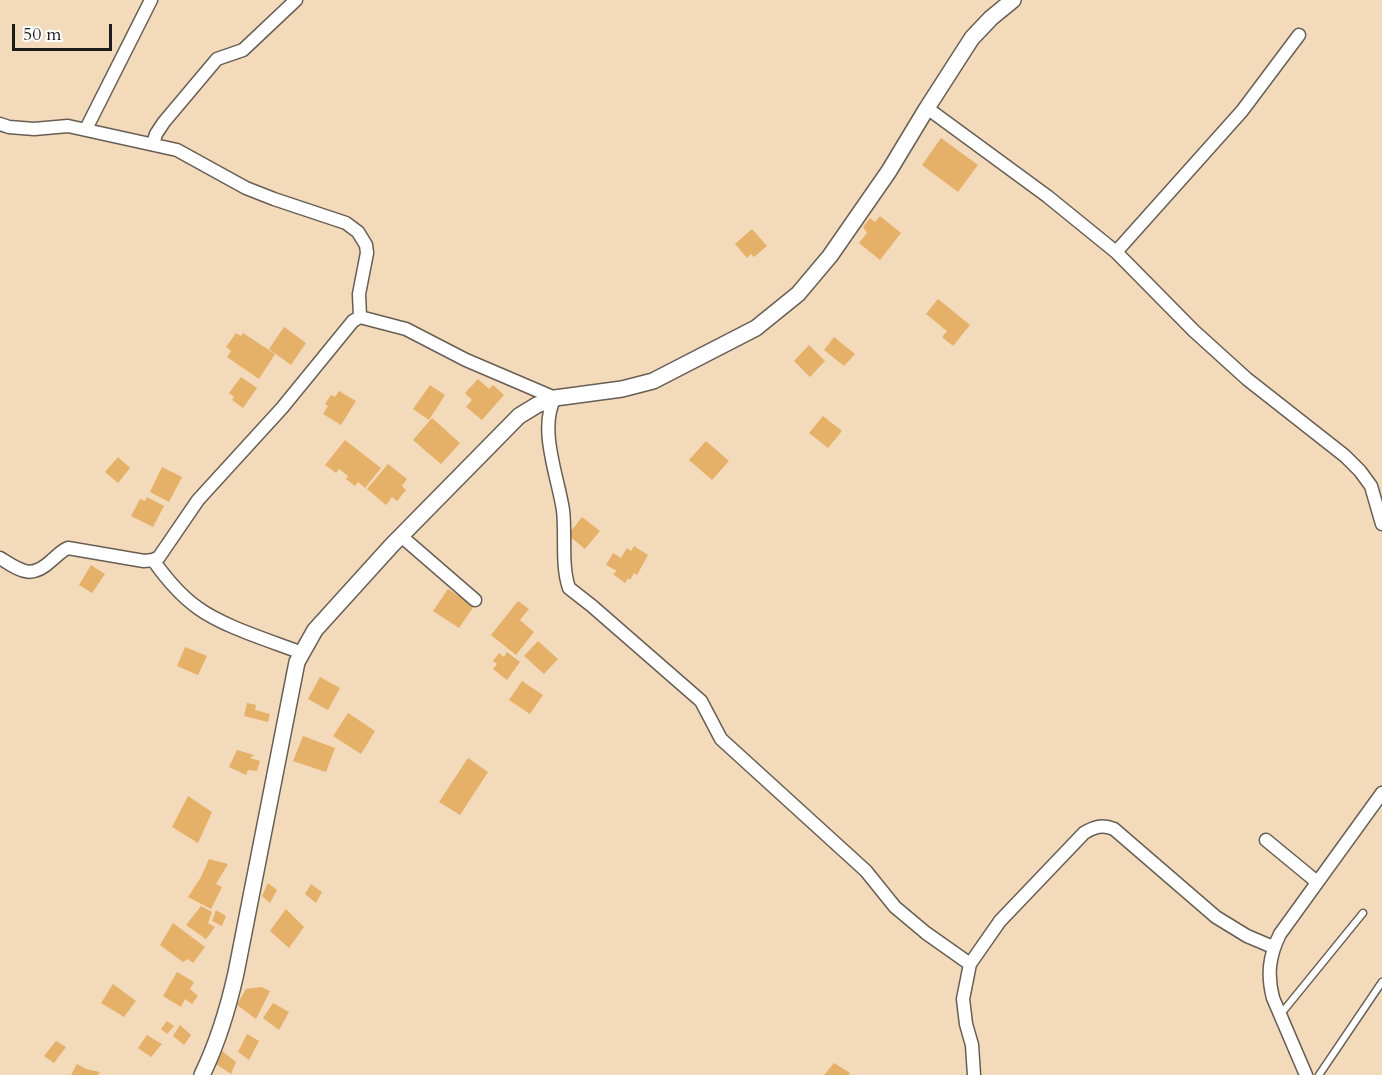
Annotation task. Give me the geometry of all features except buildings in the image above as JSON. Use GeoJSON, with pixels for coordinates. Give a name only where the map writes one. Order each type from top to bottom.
{"type":"FeatureCollection","features":[{"type":"Feature","properties":{"kind":"street"},"geometry":{"type":"LineString","coordinates":[[86,129],[151,0]]}},
{"type":"Feature","properties":{"kind":"street"},"geometry":{"type":"LineString","coordinates":[[153,144],[164,122],[217,59],[243,50],[296,0]]}},
{"type":"Feature","properties":{"kind":"street"},"geometry":{"type":"LineString","coordinates":[[202,1075],[214,1051],[227,1012],[297,662],[315,630],[401,536],[519,416],[555,398],[637,386],[665,375],[756,328],[798,294],[830,256],[889,171],[972,38],[1013,0]]}},
{"type":"Feature","properties":{"kind":"street"},"geometry":{"type":"LineString","coordinates":[[1116,252],[1242,111],[1299,35]]}},
{"type":"Feature","properties":{"kind":"street"},"geometry":{"type":"LineString","coordinates":[[927,108],[1047,196],[1116,252],[1194,331],[1247,379],[1345,456],[1371,486],[1382,524]]}},
{"type":"Feature","properties":{"kind":"street"},"geometry":{"type":"LineString","coordinates":[[0,124],[20,128],[68,126],[177,150],[246,188],[346,223],[364,239],[367,253],[359,294],[360,317]]}},
{"type":"Feature","properties":{"kind":"street"},"geometry":{"type":"LineString","coordinates":[[0,558],[20,571],[27,572],[44,568],[68,548],[144,561],[153,560],[163,553],[198,501],[282,408],[353,321],[360,317],[406,329],[466,360],[555,398]]}},
{"type":"Feature","properties":{"kind":"street"},"geometry":{"type":"LineString","coordinates":[[555,398],[549,415],[549,436],[563,512],[569,588],[701,701],[721,739],[866,871],[895,907],[926,933],[970,964]]}},
{"type":"Feature","properties":{"kind":"street"},"geometry":{"type":"LineString","coordinates":[[401,536],[475,600]]}},
{"type":"Feature","properties":{"kind":"street"},"geometry":{"type":"LineString","coordinates":[[153,560],[165,577],[197,608],[218,620],[302,653]]}},
{"type":"Feature","properties":{"kind":"street"},"geometry":{"type":"LineString","coordinates":[[1306,1075],[1279,1015],[1269,985],[1270,959],[1280,934],[1382,793]]}},
{"type":"Feature","properties":{"kind":"street"},"geometry":{"type":"LineString","coordinates":[[974,1075],[972,1045],[966,1024],[963,999],[970,964],[1000,921],[1084,833],[1099,826],[1114,829],[1233,929],[1274,947]]}},
{"type":"Feature","properties":{"kind":"street"},"geometry":{"type":"LineString","coordinates":[[1266,840],[1317,882]]}},
{"type":"Feature","properties":{"kind":"lane"},"geometry":{"type":"LineString","coordinates":[[1279,1015],[1363,913]]}},
{"type":"Feature","properties":{"kind":"lane"},"geometry":{"type":"LineString","coordinates":[[1319,1075],[1382,982]]}}]}
